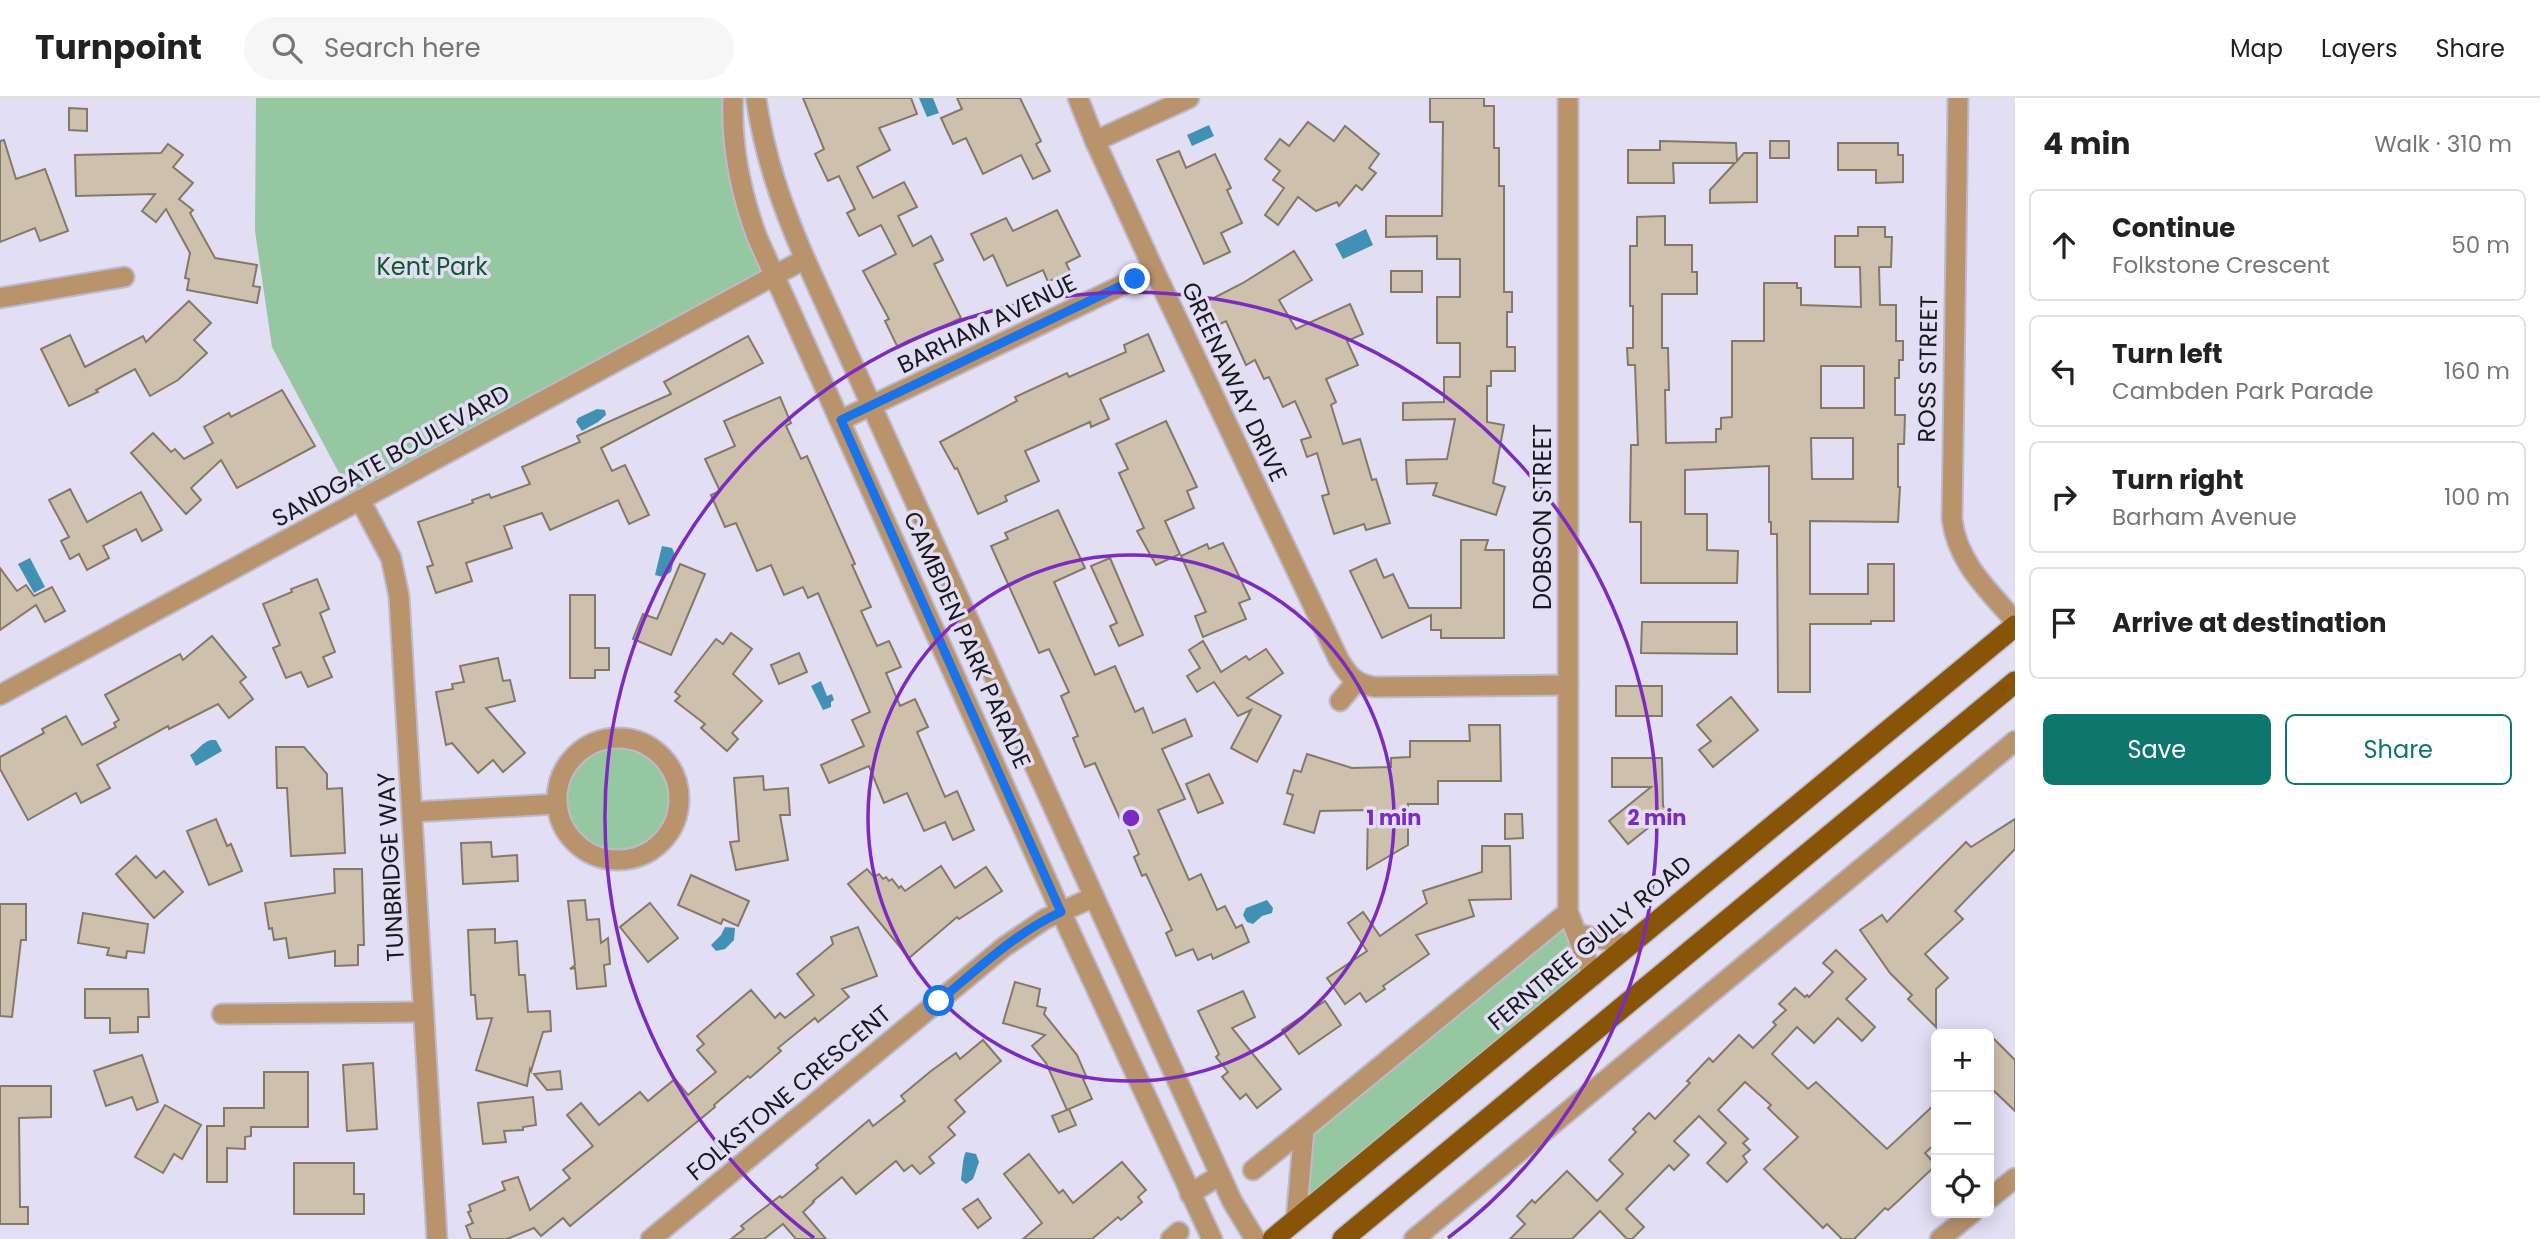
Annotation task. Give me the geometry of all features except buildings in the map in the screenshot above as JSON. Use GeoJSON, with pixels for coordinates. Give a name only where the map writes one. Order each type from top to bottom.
{"type":"FeatureCollection","features":[{"type":"Feature","properties":{"kind":"main road","name":"FERNTREE GULLY ROAD"},"geometry":{"type":"LineString","coordinates":[[1273,1239],[2015,626]]}},
{"type":"Feature","properties":{"kind":"main road"},"geometry":{"type":"LineString","coordinates":[[1343,1239],[2015,682]]}},
{"type":"Feature","properties":{"kind":"street","name":"CAMBDEN PARK PARADE"},"geometry":{"type":"LineString","coordinates":[[733,98],[733,145],[741,188],[757,237],[1189,1194],[1212,1239]]}},
{"type":"Feature","properties":{"kind":"street","name":"CAMBDEN PARK PARADE"},"geometry":{"type":"LineString","coordinates":[[756,98],[770,170],[805,258],[1220,1175],[1255,1239]]}},
{"type":"Feature","properties":{"kind":"street","name":"GREENAWAY DRIVE"},"geometry":{"type":"LineString","coordinates":[[1078,98],[1154,270],[1339,660],[1356,682]]}},
{"type":"Feature","properties":{"kind":"street"},"geometry":{"type":"LineString","coordinates":[[1095,141],[1189,98]]}},
{"type":"Feature","properties":{"kind":"street","name":"DOBSON STREET"},"geometry":{"type":"LineString","coordinates":[[1568,98],[1568,912],[1593,975]]}},
{"type":"Feature","properties":{"kind":"street","name":"ROSS STREET"},"geometry":{"type":"LineString","coordinates":[[1958,98],[1952,519],[1957,545],[1969,568],[2015,621]]}},
{"type":"Feature","properties":{"kind":"street","name":"SANDGATE BOULEVARD"},"geometry":{"type":"LineString","coordinates":[[0,695],[805,258]]}},
{"type":"Feature","properties":{"kind":"street","name":"BARHAM AVENUE"},"geometry":{"type":"LineString","coordinates":[[841,420],[1154,270]]}},
{"type":"Feature","properties":{"kind":"street"},"geometry":{"type":"LineString","coordinates":[[0,298],[124,277]]}},
{"type":"Feature","properties":{"kind":"street","name":"TUNBRIDGE WAY"},"geometry":{"type":"LineString","coordinates":[[360,500],[391,558],[399,596],[437,1239]]}},
{"type":"Feature","properties":{"kind":"street"},"geometry":{"type":"LineString","coordinates":[[1340,701],[1356,682],[1375,687],[1568,685]]}},
{"type":"Feature","properties":{"kind":"street"},"geometry":{"type":"LineString","coordinates":[[623,738],[644,743],[662,756],[674,773],[679,794],[678,813],[670,831],[658,846],[642,856],[623,861],[603,859],[585,852],[571,839],[561,823],[556,804],[558,783],[567,764],[583,749],[602,740],[623,738]]}},
{"type":"Feature","properties":{"kind":"street"},"geometry":{"type":"LineString","coordinates":[[1415,1239],[2015,741]]}},
{"type":"Feature","properties":{"kind":"street"},"geometry":{"type":"LineString","coordinates":[[413,812],[556,804]]}},
{"type":"Feature","properties":{"kind":"street","name":"FOLKSTONE CRESCENT"},"geometry":{"type":"LineString","coordinates":[[651,1239],[1004,947],[1045,919],[1094,897]]}},
{"type":"Feature","properties":{"kind":"street","name":"FERNTREE GULLY ROAD"},"geometry":{"type":"LineString","coordinates":[[1253,1170],[1568,912]]}},
{"type":"Feature","properties":{"kind":"street"},"geometry":{"type":"LineString","coordinates":[[1578,934],[1629,945]]}},
{"type":"Feature","properties":{"kind":"street"},"geometry":{"type":"LineString","coordinates":[[222,1014],[422,1012]]}},
{"type":"Feature","properties":{"kind":"street"},"geometry":{"type":"LineString","coordinates":[[1296,1221],[1304,1129]]}},
{"type":"Feature","properties":{"kind":"street"},"geometry":{"type":"LineString","coordinates":[[1189,1194],[1220,1175]]}},
{"type":"Feature","properties":{"kind":"street"},"geometry":{"type":"LineString","coordinates":[[1994,1195],[2015,1178]]}},
{"type":"Feature","properties":{"kind":"street"},"geometry":{"type":"LineString","coordinates":[[1940,1239],[1966,1218]]}},
{"type":"Feature","properties":{"kind":"green space","name":"Kent Park"},"geometry":{"type":"Polygon","coordinates":[[[256,98],[733,98],[732,126],[774,274],[355,503],[272,347],[255,231],[256,98]]]}},
{"type":"Feature","properties":{"kind":"green space"},"geometry":{"type":"Polygon","coordinates":[[[618,738],[641,743],[661,756],[674,776],[679,799],[674,822],[661,842],[641,855],[618,860],[595,855],[575,842],[562,822],[557,799],[562,776],[575,756],[595,743],[618,738]]]}},
{"type":"Feature","properties":{"kind":"green space"},"geometry":{"type":"Polygon","coordinates":[[[1568,912],[1593,976],[1296,1221],[1304,1129],[1568,912]]]}},
{"type":"Feature","properties":{"kind":"water"},"geometry":{"type":"Polygon","coordinates":[[[919,98],[933,98],[939,113],[927,117],[919,98]]]}},
{"type":"Feature","properties":{"kind":"water"},"geometry":{"type":"Polygon","coordinates":[[[1209,125],[1214,136],[1192,146],[1187,135],[1209,125]]]}},
{"type":"Feature","properties":{"kind":"water"},"geometry":{"type":"Polygon","coordinates":[[[1366,229],[1373,245],[1343,259],[1335,244],[1366,229]]]}},
{"type":"Feature","properties":{"kind":"water"},"geometry":{"type":"Polygon","coordinates":[[[597,409],[605,410],[606,415],[582,431],[576,422],[578,418],[597,409]]]}},
{"type":"Feature","properties":{"kind":"water"},"geometry":{"type":"Polygon","coordinates":[[[662,546],[672,548],[675,555],[671,572],[663,577],[655,575],[662,546]]]}},
{"type":"Feature","properties":{"kind":"water"},"geometry":{"type":"Polygon","coordinates":[[[30,558],[45,587],[34,593],[18,564],[30,558]]]}},
{"type":"Feature","properties":{"kind":"water"},"geometry":{"type":"Polygon","coordinates":[[[821,681],[827,696],[832,694],[834,700],[831,707],[823,710],[811,686],[821,681]]]}},
{"type":"Feature","properties":{"kind":"water"},"geometry":{"type":"Polygon","coordinates":[[[211,740],[216,740],[222,751],[196,766],[190,755],[211,740]]]}},
{"type":"Feature","properties":{"kind":"water"},"geometry":{"type":"Polygon","coordinates":[[[1267,900],[1273,908],[1272,913],[1262,916],[1253,924],[1247,922],[1243,915],[1246,908],[1267,900]]]}},
{"type":"Feature","properties":{"kind":"water"},"geometry":{"type":"Polygon","coordinates":[[[725,927],[735,928],[734,940],[725,949],[716,951],[711,945],[725,927]]]}},
{"type":"Feature","properties":{"kind":"water"},"geometry":{"type":"Polygon","coordinates":[[[966,1152],[976,1154],[979,1162],[973,1179],[966,1184],[961,1180],[966,1152]]]}},
{"type":"Feature","properties":{"kind":"route"},"geometry":{"type":"LineString","coordinates":[[939,1001],[1004,947],[1045,919],[1061,912],[841,420],[1135,279]]}}]}
